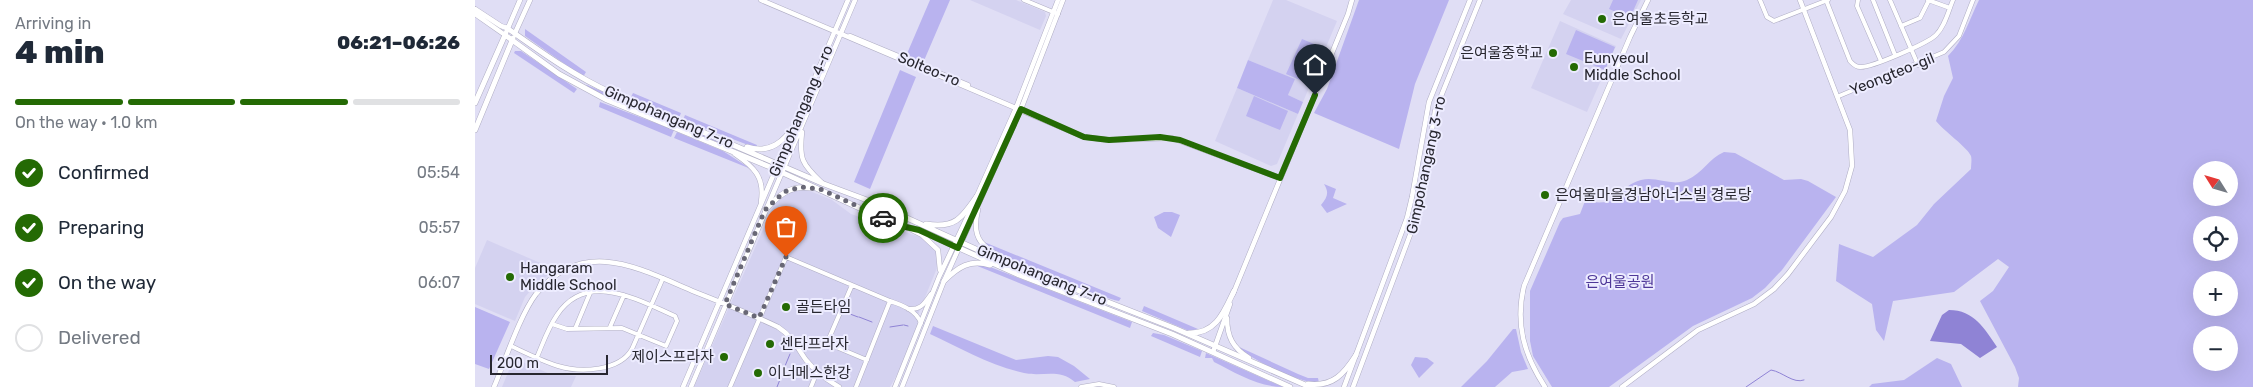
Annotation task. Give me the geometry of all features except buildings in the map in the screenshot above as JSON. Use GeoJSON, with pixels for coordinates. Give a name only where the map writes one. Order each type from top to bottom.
{"type":"FeatureCollection","features":[{"type":"Feature","properties":{"kind":"main road","name":"Gimpohangang 7-ro"},"geometry":{"type":"LineString","coordinates":[[507,28],[585,81],[914,221],[1019,275],[1213,352],[1289,387]]}},
{"type":"Feature","properties":{"kind":"main road"},"geometry":{"type":"LineString","coordinates":[[475,130],[515,33]]}},
{"type":"Feature","properties":{"kind":"main road","name":"Gimpohangang 7-ro"},"geometry":{"type":"LineString","coordinates":[[505,35],[559,74],[582,88],[906,227],[1011,263],[1185,332],[1310,387]]}},
{"type":"Feature","properties":{"kind":"main road"},"geometry":{"type":"LineString","coordinates":[[475,103],[505,35]]}},
{"type":"Feature","properties":{"kind":"main road"},"geometry":{"type":"LineString","coordinates":[[506,52],[515,47],[522,48]]}},
{"type":"Feature","properties":{"kind":"main road"},"geometry":{"type":"LineString","coordinates":[[722,140],[755,150],[771,148],[785,139],[796,123]]}},
{"type":"Feature","properties":{"kind":"main road"},"geometry":{"type":"LineString","coordinates":[[762,210],[780,194],[788,190],[805,187],[820,189]]}},
{"type":"Feature","properties":{"kind":"main road"},"geometry":{"type":"LineString","coordinates":[[914,221],[939,226],[950,225],[959,219],[979,197]]}},
{"type":"Feature","properties":{"kind":"main road"},"geometry":{"type":"LineString","coordinates":[[944,280],[962,265],[975,262],[1019,275]]}},
{"type":"Feature","properties":{"kind":"main road"},"geometry":{"type":"LineString","coordinates":[[1185,332],[1203,332],[1214,326],[1234,291]]}},
{"type":"Feature","properties":{"kind":"main road"},"geometry":{"type":"LineString","coordinates":[[1287,378],[1310,385],[1328,384],[1341,377],[1356,355]]}},
{"type":"Feature","properties":{"kind":"street"},"geometry":{"type":"LineString","coordinates":[[475,14],[505,35],[520,0]]}},
{"type":"Feature","properties":{"kind":"street"},"geometry":{"type":"LineString","coordinates":[[515,33],[530,0]]}},
{"type":"Feature","properties":{"kind":"street","name":"Solteo-ro"},"geometry":{"type":"LineString","coordinates":[[761,0],[1084,137],[1109,140],[1160,137],[1180,140],[1280,178]]}},
{"type":"Feature","properties":{"kind":"street","name":"Gimpohangang 4-ro"},"geometry":{"type":"LineString","coordinates":[[691,387],[762,210],[776,170],[848,0]]}},
{"type":"Feature","properties":{"kind":"street","name":"Gimpohangang 4-ro"},"geometry":{"type":"LineString","coordinates":[[683,387],[719,302],[762,210],[785,167],[855,0]]}},
{"type":"Feature","properties":{"kind":"street"},"geometry":{"type":"LineString","coordinates":[[1024,0],[1055,13]]}},
{"type":"Feature","properties":{"kind":"street"},"geometry":{"type":"LineString","coordinates":[[895,387],[939,277],[957,244],[1019,109],[1055,13],[1058,0]]}},
{"type":"Feature","properties":{"kind":"street"},"geometry":{"type":"LineString","coordinates":[[1055,13],[1063,0]]}},
{"type":"Feature","properties":{"kind":"street"},"geometry":{"type":"LineString","coordinates":[[1213,352],[1234,291],[1348,14],[1352,0]]}},
{"type":"Feature","properties":{"kind":"street","name":"Gimpohangang 3-ro"},"geometry":{"type":"LineString","coordinates":[[1344,387],[1410,208],[1429,102],[1470,0]]}},
{"type":"Feature","properties":{"kind":"street","name":"Gimpohangang 3-ro"},"geometry":{"type":"LineString","coordinates":[[1353,387],[1416,221],[1435,111],[1480,0]]}},
{"type":"Feature","properties":{"kind":"street"},"geometry":{"type":"LineString","coordinates":[[1545,387],[1533,368],[1525,348],[1520,318],[1524,286],[1630,37],[1648,0]]}},
{"type":"Feature","properties":{"kind":"street"},"geometry":{"type":"LineString","coordinates":[[1760,0],[1767,17],[1774,21],[1826,0],[1852,64],[1861,67],[1881,61],[1928,41],[1937,34],[1944,24],[1953,0]]}},
{"type":"Feature","properties":{"kind":"street"},"geometry":{"type":"LineString","coordinates":[[1623,387],[1698,330],[1764,296],[1783,280],[1840,202],[1849,180],[1852,153],[1850,130],[1839,96],[1800,0]]}},
{"type":"Feature","properties":{"kind":"street"},"geometry":{"type":"LineString","coordinates":[[1858,0],[1857,6],[1881,61]]}},
{"type":"Feature","properties":{"kind":"street"},"geometry":{"type":"LineString","coordinates":[[1873,0],[1895,55]]}},
{"type":"Feature","properties":{"kind":"street"},"geometry":{"type":"LineString","coordinates":[[1890,0],[1918,64]]}},
{"type":"Feature","properties":{"kind":"street"},"geometry":{"type":"LineString","coordinates":[[1901,26],[1920,18],[1928,0],[1950,8]]}},
{"type":"Feature","properties":{"kind":"street","name":"Yeongteo-gil"},"geometry":{"type":"LineString","coordinates":[[1839,96],[1939,56],[1954,44],[1959,36],[1973,0]]}},
{"type":"Feature","properties":{"kind":"street"},"geometry":{"type":"LineString","coordinates":[[475,9],[495,23],[507,28]]}},
{"type":"Feature","properties":{"kind":"street"},"geometry":{"type":"LineString","coordinates":[[802,126],[800,151],[803,162],[824,184]]}},
{"type":"Feature","properties":{"kind":"street"},"geometry":{"type":"LineString","coordinates":[[729,150],[751,166],[759,175],[762,210]]}},
{"type":"Feature","properties":{"kind":"street"},"geometry":{"type":"LineString","coordinates":[[979,197],[975,227],[980,240],[991,251],[1011,263]]}},
{"type":"Feature","properties":{"kind":"street"},"geometry":{"type":"LineString","coordinates":[[906,227],[922,235],[938,250],[941,264],[939,277]]}},
{"type":"Feature","properties":{"kind":"street"},"geometry":{"type":"LineString","coordinates":[[902,387],[957,244]]}},
{"type":"Feature","properties":{"kind":"street"},"geometry":{"type":"LineString","coordinates":[[730,387],[786,257],[908,308],[915,309],[923,306],[935,288]]}},
{"type":"Feature","properties":{"kind":"street"},"geometry":{"type":"LineString","coordinates":[[493,387],[527,310],[537,293],[550,280],[568,270],[588,263],[610,261],[638,267],[759,318],[787,333],[817,372],[839,387]]}},
{"type":"Feature","properties":{"kind":"street"},"geometry":{"type":"LineString","coordinates":[[511,346],[568,368],[613,366],[621,362],[629,354],[663,278]]}},
{"type":"Feature","properties":{"kind":"street"},"geometry":{"type":"LineString","coordinates":[[851,285],[830,336],[829,344],[867,360]]}},
{"type":"Feature","properties":{"kind":"street"},"geometry":{"type":"LineString","coordinates":[[537,357],[552,324],[567,304],[590,293],[608,291],[624,294],[675,316],[677,323],[666,346],[622,328],[575,329],[563,328],[552,324]]}},
{"type":"Feature","properties":{"kind":"street"},"geometry":{"type":"LineString","coordinates":[[575,329],[590,293]]}},
{"type":"Feature","properties":{"kind":"street"},"geometry":{"type":"LineString","coordinates":[[610,327],[624,294]]}},
{"type":"Feature","properties":{"kind":"street"},"geometry":{"type":"LineString","coordinates":[[855,387],[890,301]]}},
{"type":"Feature","properties":{"kind":"street"},"geometry":{"type":"LineString","coordinates":[[908,308],[919,318],[921,324]]}},
{"type":"Feature","properties":{"kind":"street"},"geometry":{"type":"LineString","coordinates":[[1227,312],[1228,335],[1233,346],[1260,366]]}},
{"type":"Feature","properties":{"kind":"street"},"geometry":{"type":"LineString","coordinates":[[811,387],[817,372]]}},
{"type":"Feature","properties":{"kind":"street"},"geometry":{"type":"LineString","coordinates":[[1081,387],[1093,384],[1114,387]]}},
{"type":"Feature","properties":{"kind":"shaded area"},"geometry":{"type":"Polygon","coordinates":[[[970,0],[1016,0],[1045,12],[1046,16],[1040,30],[970,0]]]}},
{"type":"Feature","properties":{"kind":"shaded area"},"geometry":{"type":"Polygon","coordinates":[[[1273,0],[1286,0],[1337,21],[1303,102],[1288,95],[1294,79],[1248,60],[1273,0]]]}},
{"type":"Feature","properties":{"kind":"shaded area","name":"은여울초등학교"},"geometry":{"type":"Polygon","coordinates":[[[1571,0],[1641,0],[1621,39],[1563,14],[1571,0]]]}},
{"type":"Feature","properties":{"kind":"shaded area","name":"Eunyeoul Middle School"},"geometry":{"type":"Polygon","coordinates":[[[1560,21],[1616,46],[1587,112],[1531,88],[1560,21]]]}},
{"type":"Feature","properties":{"kind":"shaded area"},"geometry":{"type":"Polygon","coordinates":[[[1237,88],[1298,114],[1277,164],[1271,166],[1215,141],[1237,88]]]}},
{"type":"Feature","properties":{"kind":"shaded area"},"geometry":{"type":"Polygon","coordinates":[[[805,189],[832,200],[851,214],[923,238],[936,251],[937,268],[917,317],[918,324],[900,369],[890,387],[694,387],[776,200],[785,193],[805,189]]]}},
{"type":"Feature","properties":{"kind":"shaded area","name":"Hangaram Middle School"},"geometry":{"type":"Polygon","coordinates":[[[487,240],[545,265],[550,274],[539,281],[525,297],[515,321],[475,304],[475,268],[487,240]]]}},
{"type":"Feature","properties":{"kind":"shaded area"},"geometry":{"type":"Polygon","coordinates":[[[1949,310],[1965,313],[1972,317],[1983,327],[1997,347],[1980,358],[1961,344],[1930,341],[1942,315],[1949,310]]]}},
{"type":"Feature","properties":{"kind":"shaded area"},"geometry":{"type":"Polygon","coordinates":[[[514,358],[550,374],[576,376],[571,387],[502,387],[514,358]]]}},
{"type":"Feature","properties":{"kind":"green space"},"geometry":{"type":"Polygon","coordinates":[[[930,0],[950,0],[923,63],[906,56],[930,0]]]}},
{"type":"Feature","properties":{"kind":"green space"},"geometry":{"type":"Polygon","coordinates":[[[1359,0],[1449,0],[1415,84],[1399,149],[1314,113],[1327,89],[1359,0]]]}},
{"type":"Feature","properties":{"kind":"green space"},"geometry":{"type":"Polygon","coordinates":[[[1613,0],[1638,0],[1630,18],[1609,9],[1613,0]]]}},
{"type":"Feature","properties":{"kind":"green space"},"geometry":{"type":"Polygon","coordinates":[[[1979,0],[2253,0],[2253,387],[2018,387],[2019,378],[2015,367],[1980,301],[1993,291],[2009,267],[1998,259],[1954,292],[1893,301],[1884,341],[1876,330],[1872,304],[1836,281],[1839,244],[1873,257],[1917,225],[1934,204],[1971,169],[1971,156],[1969,153],[1936,121],[1944,96],[1953,78],[1948,56],[1962,37],[1979,0]]]}},
{"type":"Feature","properties":{"kind":"green space"},"geometry":{"type":"Polygon","coordinates":[[[525,29],[586,72],[583,77],[525,36],[525,29]]]}},
{"type":"Feature","properties":{"kind":"green space"},"geometry":{"type":"Polygon","coordinates":[[[1576,30],[1615,47],[1605,70],[1566,54],[1576,30]]]}},
{"type":"Feature","properties":{"kind":"green space"},"geometry":{"type":"Polygon","coordinates":[[[1302,39],[1324,48],[1309,84],[1286,74],[1302,39]]]}},
{"type":"Feature","properties":{"kind":"green space"},"geometry":{"type":"Polygon","coordinates":[[[515,51],[521,51],[577,89],[574,93],[514,53],[515,51]]]}},
{"type":"Feature","properties":{"kind":"green space"},"geometry":{"type":"Polygon","coordinates":[[[1248,60],[1295,79],[1288,95],[1303,102],[1298,114],[1237,88],[1248,60]]]}},
{"type":"Feature","properties":{"kind":"green space"},"geometry":{"type":"Polygon","coordinates":[[[900,70],[916,77],[870,189],[854,182],[900,70]]]}},
{"type":"Feature","properties":{"kind":"green space"},"geometry":{"type":"Polygon","coordinates":[[[587,85],[734,148],[734,149],[593,91],[587,85]]]}},
{"type":"Feature","properties":{"kind":"green space"},"geometry":{"type":"Polygon","coordinates":[[[633,93],[681,113],[679,118],[637,101],[631,97],[633,93]]]}},
{"type":"Feature","properties":{"kind":"green space"},"geometry":{"type":"Polygon","coordinates":[[[1254,96],[1288,111],[1280,130],[1246,116],[1254,96]]]}},
{"type":"Feature","properties":{"kind":"green space"},"geometry":{"type":"Polygon","coordinates":[[[600,102],[674,130],[671,137],[599,107],[600,102]]]}},
{"type":"Feature","properties":{"kind":"green space"},"geometry":{"type":"Polygon","coordinates":[[[685,115],[757,145],[756,148],[683,120],[685,115]]]}},
{"type":"Feature","properties":{"kind":"green space"},"geometry":{"type":"Polygon","coordinates":[[[677,132],[723,151],[751,169],[674,138],[677,132]]]}},
{"type":"Feature","properties":{"kind":"green space","name":"은여울공원"},"geometry":{"type":"Polygon","coordinates":[[[1724,152],[1735,153],[1784,180],[1801,179],[1808,181],[1836,197],[1782,270],[1765,288],[1752,298],[1693,326],[1609,387],[1552,387],[1533,356],[1530,341],[1530,291],[1560,222],[1563,218],[1580,214],[1585,201],[1607,202],[1618,196],[1633,183],[1641,180],[1653,179],[1681,182],[1687,180],[1724,152]]]}},
{"type":"Feature","properties":{"kind":"green space"},"geometry":{"type":"Polygon","coordinates":[[[1324,184],[1336,189],[1333,198],[1347,204],[1327,213],[1321,205],[1327,194],[1324,184]]]}},
{"type":"Feature","properties":{"kind":"green space"},"geometry":{"type":"Polygon","coordinates":[[[1164,212],[1180,215],[1171,237],[1158,228],[1154,217],[1164,212]]]}},
{"type":"Feature","properties":{"kind":"green space"},"geometry":{"type":"Polygon","coordinates":[[[984,242],[1121,298],[1119,301],[1107,298],[1069,285],[1007,258],[984,242]]]}},
{"type":"Feature","properties":{"kind":"green space"},"geometry":{"type":"Polygon","coordinates":[[[975,265],[985,265],[1132,322],[1130,328],[975,265]]]}},
{"type":"Feature","properties":{"kind":"green space"},"geometry":{"type":"Polygon","coordinates":[[[1144,306],[1198,329],[1189,331],[1142,311],[1144,306]]]}},
{"type":"Feature","properties":{"kind":"green space"},"geometry":{"type":"Polygon","coordinates":[[[475,307],[510,322],[489,369],[475,364],[475,307]]]}},
{"type":"Feature","properties":{"kind":"green space"},"geometry":{"type":"Polygon","coordinates":[[[933,326],[1016,360],[1048,356],[1058,357],[1074,366],[1090,379],[1075,382],[1063,375],[1024,373],[1000,366],[930,334],[933,326]]]}},
{"type":"Feature","properties":{"kind":"green space"},"geometry":{"type":"Polygon","coordinates":[[[1513,329],[1516,329],[1521,352],[1528,369],[1512,372],[1495,387],[1461,387],[1487,361],[1513,329]]]}},
{"type":"Feature","properties":{"kind":"green space"},"geometry":{"type":"Polygon","coordinates":[[[1153,333],[1164,335],[1202,351],[1200,357],[1151,336],[1153,333]]]}},
{"type":"Feature","properties":{"kind":"green space"},"geometry":{"type":"Polygon","coordinates":[[[1237,346],[1308,378],[1318,378],[1319,383],[1300,379],[1276,370],[1253,358],[1237,346]]]}},
{"type":"Feature","properties":{"kind":"green space"},"geometry":{"type":"Polygon","coordinates":[[[1206,353],[1283,387],[1265,385],[1247,379],[1214,362],[1212,358],[1205,358],[1206,353]]]}},
{"type":"Feature","properties":{"kind":"green space"},"geometry":{"type":"Polygon","coordinates":[[[1415,357],[1427,358],[1434,363],[1419,378],[1411,365],[1415,357]]]}},
{"type":"Feature","properties":{"kind":"green space"},"geometry":{"type":"Polygon","coordinates":[[[1937,358],[1951,364],[1962,387],[1869,387],[1872,384],[1904,380],[1937,358]]]}},
{"type":"Feature","properties":{"kind":"waterway"},"geometry":{"type":"LineString","coordinates":[[818,300],[834,307]]}},
{"type":"Feature","properties":{"kind":"waterway"},"geometry":{"type":"LineString","coordinates":[[850,314],[858,317]]}},
{"type":"Feature","properties":{"kind":"waterway"},"geometry":{"type":"LineString","coordinates":[[859,317],[872,322]]}},
{"type":"Feature","properties":{"kind":"waterway"},"geometry":{"type":"LineString","coordinates":[[890,327],[903,325]]}},
{"type":"Feature","properties":{"kind":"waterway"},"geometry":{"type":"LineString","coordinates":[[904,325],[908,326]]}},
{"type":"Feature","properties":{"kind":"waterway"},"geometry":{"type":"LineString","coordinates":[[785,366],[790,354]]}},
{"type":"Feature","properties":{"kind":"waterway"},"geometry":{"type":"LineString","coordinates":[[777,387],[785,367]]}},
{"type":"Feature","properties":{"kind":"waterway"},"geometry":{"type":"LineString","coordinates":[[1746,387],[1771,370],[1792,379],[1804,380]]}},
{"type":"Feature","properties":{"kind":"way so far"},"geometry":{"type":"LineString","coordinates":[[786,257],[759,318],[725,304],[765,210],[780,194],[792,188],[820,189],[883,218]]}},
{"type":"Feature","properties":{"kind":"place","name":"은여울초등학교"},"geometry":{"type":"Point","coordinates":[1602,19]}},
{"type":"Feature","properties":{"kind":"place","name":"은여울중학교"},"geometry":{"type":"Point","coordinates":[1553,53]}},
{"type":"Feature","properties":{"kind":"place","name":"Eunyeoul Middle School"},"geometry":{"type":"Point","coordinates":[1574,67]}},
{"type":"Feature","properties":{"kind":"place","name":"은여울마을경남아너스빌 경로당"},"geometry":{"type":"Point","coordinates":[1545,195]}},
{"type":"Feature","properties":{"kind":"place","name":"Hangaram Middle School"},"geometry":{"type":"Point","coordinates":[510,277]}},
{"type":"Feature","properties":{"kind":"place","name":"골든타임"},"geometry":{"type":"Point","coordinates":[786,307]}},
{"type":"Feature","properties":{"kind":"place","name":"센타프라자"},"geometry":{"type":"Point","coordinates":[770,344]}},
{"type":"Feature","properties":{"kind":"place","name":"제이스프라자"},"geometry":{"type":"Point","coordinates":[724,357]}},
{"type":"Feature","properties":{"kind":"place","name":"이너메스한강"},"geometry":{"type":"Point","coordinates":[758,373]}},
{"type":"Feature","properties":{"kind":"route"},"geometry":{"type":"LineString","coordinates":[[883,218],[919,230],[958,248],[1021,109],[1084,137],[1109,140],[1160,137],[1180,140],[1280,178],[1315,95]]}}]}
